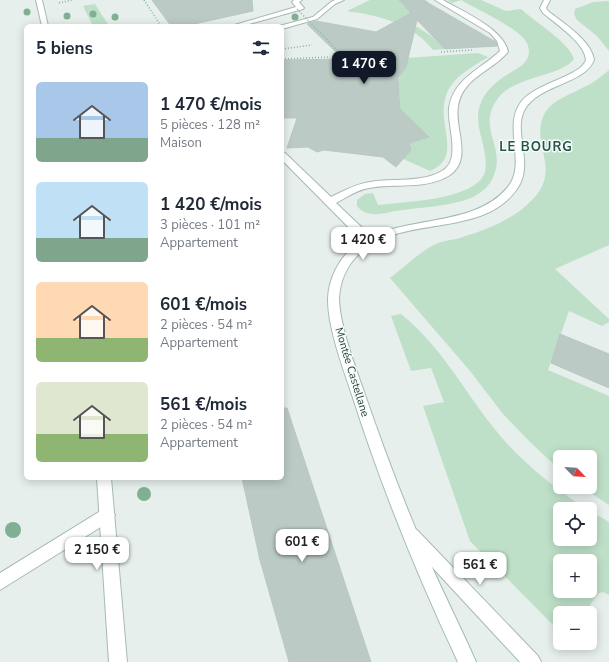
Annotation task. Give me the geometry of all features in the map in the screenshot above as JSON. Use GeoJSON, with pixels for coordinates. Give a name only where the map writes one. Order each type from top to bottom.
{"type":"FeatureCollection","features":[{"type":"Feature","properties":{"kind":"main road"},"geometry":{"type":"LineString","coordinates":[[39,0],[45,24]]}},
{"type":"Feature","properties":{"kind":"main road"},"geometry":{"type":"LineString","coordinates":[[241,24],[301,8],[295,2],[300,0]]}},
{"type":"Feature","properties":{"kind":"main road"},"geometry":{"type":"LineString","coordinates":[[284,26],[315,18],[333,3],[341,0]]}},
{"type":"Feature","properties":{"kind":"main road","name":"Montée Castellane"},"geometry":{"type":"LineString","coordinates":[[467,662],[407,530],[368,424],[344,351],[333,297],[339,274],[350,257],[359,248],[387,233],[468,216],[488,209],[504,199],[514,187],[519,175],[521,162],[517,123],[518,112],[525,102],[538,93],[582,71],[588,65],[590,58],[588,51],[581,42],[545,12],[543,8],[544,3],[547,0]]}},
{"type":"Feature","properties":{"kind":"main road"},"geometry":{"type":"LineString","coordinates":[[330,202],[360,188],[435,178],[447,172],[454,166],[458,158],[452,116],[454,99],[463,83],[504,52],[503,45],[499,38],[492,32],[442,2]]}},
{"type":"Feature","properties":{"kind":"main road"},"geometry":{"type":"LineString","coordinates":[[284,157],[370,242]]}},
{"type":"Feature","properties":{"kind":"main road"},"geometry":{"type":"LineString","coordinates":[[104,480],[118,662]]}},
{"type":"Feature","properties":{"kind":"main road"},"geometry":{"type":"LineString","coordinates":[[0,582],[107,515]]}},
{"type":"Feature","properties":{"kind":"main road"},"geometry":{"type":"LineString","coordinates":[[407,530],[532,662]]}},
{"type":"Feature","properties":{"kind":"path"},"geometry":{"type":"LineString","coordinates":[[144,0],[160,24]]}},
{"type":"Feature","properties":{"kind":"path"},"geometry":{"type":"LineString","coordinates":[[297,9],[337,50]]}},
{"type":"Feature","properties":{"kind":"path"},"geometry":{"type":"LineString","coordinates":[[284,49],[312,45]]}},
{"type":"Feature","properties":{"kind":"path"},"geometry":{"type":"LineString","coordinates":[[441,52],[472,50]]}},
{"type":"Feature","properties":{"kind":"path"},"geometry":{"type":"LineString","coordinates":[[284,59],[328,57]]}},
{"type":"Feature","properties":{"kind":"green space"},"geometry":{"type":"Polygon","coordinates":[[[370,0],[426,0],[429,3],[401,19],[424,31],[445,49],[433,50],[419,36],[394,22],[363,13],[347,11],[370,0]]]}},
{"type":"Feature","properties":{"kind":"green space"},"geometry":{"type":"Polygon","coordinates":[[[448,0],[461,0],[452,3],[448,0]]]}},
{"type":"Feature","properties":{"kind":"green space"},"geometry":{"type":"Polygon","coordinates":[[[461,0],[481,0],[506,11],[521,9],[559,39],[566,46],[574,59],[559,70],[527,80],[507,90],[499,97],[493,107],[490,117],[490,126],[497,162],[495,172],[489,184],[479,194],[462,201],[443,205],[378,214],[365,212],[357,206],[357,200],[365,194],[373,193],[378,205],[433,199],[463,191],[474,185],[484,175],[486,164],[478,124],[478,111],[480,105],[486,93],[491,88],[501,79],[522,66],[527,59],[529,48],[525,40],[513,29],[461,0]]]}},
{"type":"Feature","properties":{"kind":"green space"},"geometry":{"type":"Polygon","coordinates":[[[609,1],[609,51],[597,36],[577,20],[574,14],[575,9],[593,2],[609,1]]]}},
{"type":"Feature","properties":{"kind":"green space"},"geometry":{"type":"Polygon","coordinates":[[[95,4],[108,24],[92,24],[83,6],[95,4]]]}},
{"type":"Feature","properties":{"kind":"green space"},"geometry":{"type":"Polygon","coordinates":[[[478,53],[488,57],[463,73],[453,83],[446,96],[444,118],[447,149],[445,157],[440,165],[430,171],[401,158],[400,152],[411,151],[398,101],[398,84],[405,66],[406,58],[478,53]]]}},
{"type":"Feature","properties":{"kind":"green space"},"geometry":{"type":"Polygon","coordinates":[[[609,70],[609,245],[555,269],[609,319],[609,322],[602,326],[569,311],[548,370],[609,396],[609,505],[592,494],[597,494],[597,450],[553,450],[553,463],[503,414],[470,371],[390,278],[429,248],[440,242],[470,235],[499,224],[525,207],[541,188],[545,177],[544,155],[540,133],[541,122],[546,111],[558,100],[591,84],[609,70]]]}},
{"type":"Feature","properties":{"kind":"green space"},"geometry":{"type":"Polygon","coordinates":[[[401,314],[428,339],[503,439],[553,485],[553,494],[565,494],[576,502],[553,502],[553,546],[597,546],[597,515],[609,522],[609,595],[603,592],[599,593],[597,596],[597,554],[553,554],[553,598],[595,598],[589,606],[553,606],[553,625],[470,541],[423,406],[444,402],[431,368],[411,371],[391,316],[401,314]]]}},
{"type":"Feature","properties":{"kind":"building"},"geometry":{"type":"Polygon","coordinates":[[[152,0],[252,0],[253,11],[194,24],[170,24],[152,0]]]}},
{"type":"Feature","properties":{"kind":"building"},"geometry":{"type":"Polygon","coordinates":[[[399,0],[423,0],[496,42],[497,46],[445,49],[417,20],[406,67],[398,78],[400,109],[429,137],[409,143],[411,150],[396,167],[383,157],[324,150],[317,152],[308,147],[287,148],[297,118],[284,118],[284,60],[343,59],[307,24],[316,21],[376,32],[411,13],[399,0]]]}},
{"type":"Feature","properties":{"kind":"building"},"geometry":{"type":"Polygon","coordinates":[[[560,334],[609,354],[609,388],[551,363],[560,334]]]}},
{"type":"Feature","properties":{"kind":"building"},"geometry":{"type":"Polygon","coordinates":[[[284,408],[287,408],[371,662],[289,662],[260,560],[242,480],[284,480],[284,408]]]}},
{"type":"Feature","properties":{"kind":"district","name":"LE BOURG"},"geometry":{"type":"Point","coordinates":[536,147]}}]}
